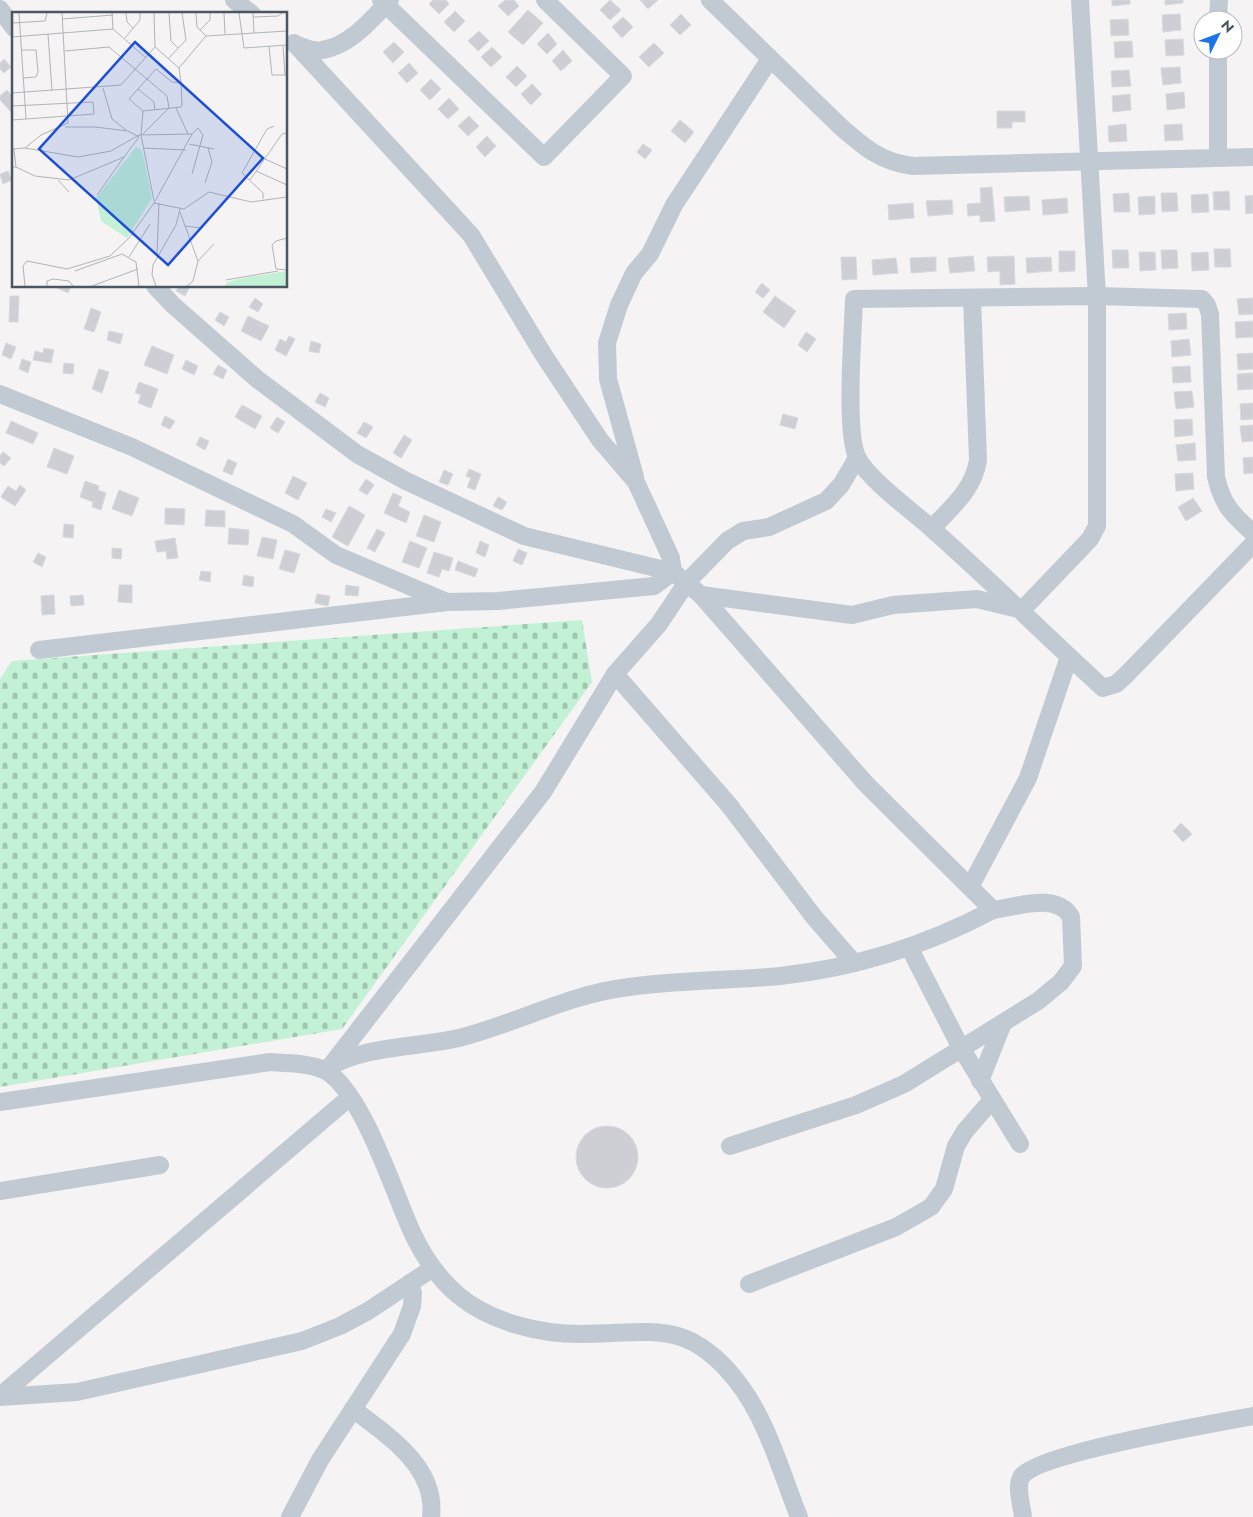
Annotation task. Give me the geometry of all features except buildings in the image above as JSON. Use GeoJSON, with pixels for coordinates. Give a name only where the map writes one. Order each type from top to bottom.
{"type":"FeatureCollection","features":[{"type":"Feature","properties":{"kind":"street"},"geometry":{"type":"LineString","coordinates":[[234,0],[249,12]]}},
{"type":"Feature","properties":{"kind":"street"},"geometry":{"type":"LineString","coordinates":[[290,41],[308,49],[321,50],[338,44],[355,34],[386,2],[544,157],[623,76],[545,0]]}},
{"type":"Feature","properties":{"kind":"street"},"geometry":{"type":"LineString","coordinates":[[710,0],[860,144],[893,163],[914,166],[1253,157]]}},
{"type":"Feature","properties":{"kind":"street"},"geometry":{"type":"LineString","coordinates":[[1022,610],[1090,539],[1096,526],[1097,296],[1080,0]]}},
{"type":"Feature","properties":{"kind":"street"},"geometry":{"type":"LineString","coordinates":[[0,9],[12,25]]}},
{"type":"Feature","properties":{"kind":"street"},"geometry":{"type":"LineString","coordinates":[[290,41],[471,236],[543,354],[600,440],[636,482]]}},
{"type":"Feature","properties":{"kind":"street"},"geometry":{"type":"LineString","coordinates":[[770,59],[674,205],[650,254],[634,273],[619,305],[607,343],[608,379],[636,482],[680,577],[701,595],[866,784],[993,910]]}},
{"type":"Feature","properties":{"kind":"street"},"geometry":{"type":"LineString","coordinates":[[1218,60],[1218,158]]}},
{"type":"Feature","properties":{"kind":"street"},"geometry":{"type":"LineString","coordinates":[[157,288],[172,305],[257,378],[357,454],[406,481],[524,536],[680,577]]}},
{"type":"Feature","properties":{"kind":"street"},"geometry":{"type":"LineString","coordinates":[[1253,533],[1233,515],[1221,497],[1216,477],[1210,314],[1207,305],[1202,299],[1097,296],[854,299],[851,421],[853,443],[858,458],[874,476],[1022,610],[1103,688],[1116,684],[1253,544]]}},
{"type":"Feature","properties":{"kind":"street"},"geometry":{"type":"LineString","coordinates":[[932,528],[966,491],[976,473],[978,460],[972,299]]}},
{"type":"Feature","properties":{"kind":"street"},"geometry":{"type":"LineString","coordinates":[[0,394],[132,447],[293,524],[336,555],[447,602]]}},
{"type":"Feature","properties":{"kind":"street"},"geometry":{"type":"LineString","coordinates":[[39,650],[447,602],[498,602],[654,586],[680,577],[743,530],[769,526],[826,500],[841,485],[858,458]]}},
{"type":"Feature","properties":{"kind":"street"},"geometry":{"type":"LineString","coordinates":[[328,1067],[543,792],[615,674],[658,624],[680,577]]}},
{"type":"Feature","properties":{"kind":"street"},"geometry":{"type":"LineString","coordinates":[[701,595],[852,615],[893,605],[977,599],[1022,610]]}},
{"type":"Feature","properties":{"kind":"street"},"geometry":{"type":"LineString","coordinates":[[970,887],[1028,778],[1070,657]]}},
{"type":"Feature","properties":{"kind":"street"},"geometry":{"type":"LineString","coordinates":[[615,674],[729,805],[814,917],[854,962]]}},
{"type":"Feature","properties":{"kind":"street"},"geometry":{"type":"LineString","coordinates":[[0,1102],[270,1062],[328,1067],[380,1050],[439,1042],[489,1030],[550,1006],[612,989],[780,976],[854,962],[909,947],[993,910],[1055,903],[1067,910],[1071,917],[1073,962],[1069,973],[1051,992],[884,1094],[730,1146]]}},
{"type":"Feature","properties":{"kind":"street"},"geometry":{"type":"LineString","coordinates":[[909,947],[961,1048],[1020,1144]]}},
{"type":"Feature","properties":{"kind":"street"},"geometry":{"type":"LineString","coordinates":[[980,1081],[1003,1023]]}},
{"type":"Feature","properties":{"kind":"street"},"geometry":{"type":"LineString","coordinates":[[328,1067],[350,1097],[384,1164],[412,1233],[440,1278],[459,1296],[480,1310],[531,1329],[581,1334],[647,1330],[669,1333],[688,1340],[706,1351],[720,1362],[750,1401],[800,1517]]}},
{"type":"Feature","properties":{"kind":"street"},"geometry":{"type":"LineString","coordinates":[[0,1396],[350,1097]]}},
{"type":"Feature","properties":{"kind":"street"},"geometry":{"type":"LineString","coordinates":[[749,1284],[896,1227],[930,1207],[944,1189],[956,1146],[965,1131],[992,1100]]}},
{"type":"Feature","properties":{"kind":"street"},"geometry":{"type":"LineString","coordinates":[[0,1191],[160,1165]]}},
{"type":"Feature","properties":{"kind":"street"},"geometry":{"type":"LineString","coordinates":[[0,1396],[77,1392],[302,1341],[340,1326],[433,1268]]}},
{"type":"Feature","properties":{"kind":"street"},"geometry":{"type":"LineString","coordinates":[[290,1517],[308,1479],[402,1334],[412,1306],[413,1293],[410,1283]]}},
{"type":"Feature","properties":{"kind":"street"},"geometry":{"type":"LineString","coordinates":[[353,1409],[386,1435],[420,1469],[427,1483],[433,1506],[431,1517]]}},
{"type":"Feature","properties":{"kind":"street"},"geometry":{"type":"LineString","coordinates":[[1023,1517],[1020,1484],[1021,1478],[1030,1468],[1062,1456],[1253,1416]]}},
{"type":"Feature","properties":{"kind":"green space"},"geometry":{"type":"Polygon","coordinates":[[[582,620],[592,682],[342,1029],[0,1087],[0,679],[12,661],[582,620]]]}}]}
